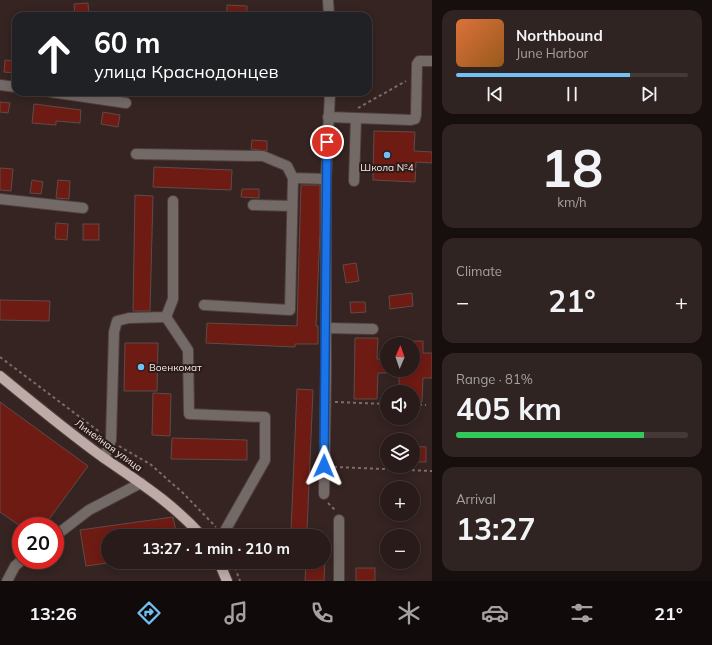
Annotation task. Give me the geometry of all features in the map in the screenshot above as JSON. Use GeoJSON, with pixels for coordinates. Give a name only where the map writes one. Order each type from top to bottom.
{"type":"FeatureCollection","features":[{"type":"Feature","properties":{"kind":"main road","name":"Линейная улица"},"geometry":{"type":"LineString","coordinates":[[0,376],[76,437],[141,483],[180,513],[195,529]]}},
{"type":"Feature","properties":{"kind":"main road"},"geometry":{"type":"LineString","coordinates":[[222,569],[227,581]]}},
{"type":"Feature","properties":{"kind":"street"},"geometry":{"type":"LineString","coordinates":[[328,0],[329,12]]}},
{"type":"Feature","properties":{"kind":"street"},"geometry":{"type":"LineString","coordinates":[[328,117],[411,120],[415,118],[417,64],[419,61],[432,61]]}},
{"type":"Feature","properties":{"kind":"street"},"geometry":{"type":"LineString","coordinates":[[0,84],[12,86]]}},
{"type":"Feature","properties":{"kind":"street"},"geometry":{"type":"LineString","coordinates":[[78,96],[126,103]]}},
{"type":"Feature","properties":{"kind":"street"},"geometry":{"type":"LineString","coordinates":[[324,494],[326,402],[326,179],[330,96]]}},
{"type":"Feature","properties":{"kind":"street"},"geometry":{"type":"LineString","coordinates":[[354,181],[356,118]]}},
{"type":"Feature","properties":{"kind":"street"},"geometry":{"type":"LineString","coordinates":[[136,154],[263,156],[287,166],[293,178],[290,310],[204,305]]}},
{"type":"Feature","properties":{"kind":"street"},"geometry":{"type":"LineString","coordinates":[[293,178],[326,179]]}},
{"type":"Feature","properties":{"kind":"street"},"geometry":{"type":"LineString","coordinates":[[0,199],[83,208]]}},
{"type":"Feature","properties":{"kind":"street"},"geometry":{"type":"LineString","coordinates":[[166,317],[173,299],[173,201]]}},
{"type":"Feature","properties":{"kind":"street"},"geometry":{"type":"LineString","coordinates":[[253,205],[292,206]]}},
{"type":"Feature","properties":{"kind":"street"},"geometry":{"type":"LineString","coordinates":[[104,458],[111,440],[114,332],[118,321],[129,318],[166,317]]}},
{"type":"Feature","properties":{"kind":"street"},"geometry":{"type":"LineString","coordinates":[[166,317],[188,350],[189,414],[265,417],[264,460],[225,529]]}},
{"type":"Feature","properties":{"kind":"street"},"geometry":{"type":"LineString","coordinates":[[326,328],[373,329]]}},
{"type":"Feature","properties":{"kind":"street"},"geometry":{"type":"LineString","coordinates":[[64,529],[89,510],[141,483]]}},
{"type":"Feature","properties":{"kind":"street"},"geometry":{"type":"LineString","coordinates":[[339,520],[339,581]]}},
{"type":"Feature","properties":{"kind":"street"},"geometry":{"type":"LineString","coordinates":[[7,581],[13,569]]}},
{"type":"Feature","properties":{"kind":"path"},"geometry":{"type":"LineString","coordinates":[[341,118],[417,74]]}},
{"type":"Feature","properties":{"kind":"path"},"geometry":{"type":"LineString","coordinates":[[0,357],[111,440],[150,464],[183,493],[216,529]]}},
{"type":"Feature","properties":{"kind":"path"},"geometry":{"type":"LineString","coordinates":[[326,402],[380,404]]}},
{"type":"Feature","properties":{"kind":"path"},"geometry":{"type":"LineString","coordinates":[[420,405],[426,405]]}},
{"type":"Feature","properties":{"kind":"path"},"geometry":{"type":"LineString","coordinates":[[324,466],[432,472]]}},
{"type":"Feature","properties":{"kind":"path"},"geometry":{"type":"LineString","coordinates":[[324,494],[324,498],[336,512],[339,520]]}},
{"type":"Feature","properties":{"kind":"path"},"geometry":{"type":"LineString","coordinates":[[236,569],[240,581]]}},
{"type":"Feature","properties":{"kind":"building"},"geometry":{"type":"Polygon","coordinates":[[[88,3],[89,12],[75,12],[74,4],[88,3]]]}},
{"type":"Feature","properties":{"kind":"building"},"geometry":{"type":"Polygon","coordinates":[[[227,5],[247,6],[247,12],[227,12],[227,5]]]}},
{"type":"Feature","properties":{"kind":"building"},"geometry":{"type":"Polygon","coordinates":[[[5,60],[12,61],[12,73],[4,72],[5,60]]]}},
{"type":"Feature","properties":{"kind":"building"},"geometry":{"type":"Polygon","coordinates":[[[0,102],[10,103],[8,113],[0,112],[0,102]]]}},
{"type":"Feature","properties":{"kind":"building"},"geometry":{"type":"Polygon","coordinates":[[[34,104],[81,110],[80,123],[56,121],[56,125],[32,123],[34,104]]]}},
{"type":"Feature","properties":{"kind":"building"},"geometry":{"type":"Polygon","coordinates":[[[103,112],[120,115],[118,127],[101,124],[103,112]]]}},
{"type":"Feature","properties":{"kind":"building"},"geometry":{"type":"Polygon","coordinates":[[[374,131],[415,132],[414,151],[432,152],[432,163],[416,162],[415,182],[373,180],[374,131]]]}},
{"type":"Feature","properties":{"kind":"building"},"geometry":{"type":"Polygon","coordinates":[[[252,140],[267,141],[267,151],[251,149],[252,140]]]}},
{"type":"Feature","properties":{"kind":"building"},"geometry":{"type":"Polygon","coordinates":[[[154,167],[232,170],[231,190],[153,187],[154,167]]]}},
{"type":"Feature","properties":{"kind":"building"},"geometry":{"type":"Polygon","coordinates":[[[0,168],[13,169],[11,191],[0,190],[0,168]]]}},
{"type":"Feature","properties":{"kind":"building"},"geometry":{"type":"Polygon","coordinates":[[[32,180],[43,182],[41,194],[30,193],[32,180]]]}},
{"type":"Feature","properties":{"kind":"building"},"geometry":{"type":"Polygon","coordinates":[[[58,180],[70,181],[69,199],[56,198],[58,180]]]}},
{"type":"Feature","properties":{"kind":"building"},"geometry":{"type":"Polygon","coordinates":[[[301,185],[320,185],[320,232],[316,326],[318,326],[318,344],[295,344],[295,347],[206,343],[207,323],[297,326],[301,185]]]}},
{"type":"Feature","properties":{"kind":"building"},"geometry":{"type":"Polygon","coordinates":[[[242,189],[259,189],[259,198],[241,197],[242,189]]]}},
{"type":"Feature","properties":{"kind":"building"},"geometry":{"type":"Polygon","coordinates":[[[135,195],[153,196],[150,311],[133,311],[135,195]]]}},
{"type":"Feature","properties":{"kind":"building"},"geometry":{"type":"Polygon","coordinates":[[[56,223],[68,224],[67,240],[55,239],[56,223]]]}},
{"type":"Feature","properties":{"kind":"building"},"geometry":{"type":"Polygon","coordinates":[[[83,224],[99,224],[99,240],[83,240],[83,224]]]}},
{"type":"Feature","properties":{"kind":"building"},"geometry":{"type":"Polygon","coordinates":[[[356,263],[359,281],[346,283],[343,265],[356,263]]]}},
{"type":"Feature","properties":{"kind":"building"},"geometry":{"type":"Polygon","coordinates":[[[412,293],[413,306],[390,309],[389,296],[412,293]]]}},
{"type":"Feature","properties":{"kind":"building"},"geometry":{"type":"Polygon","coordinates":[[[0,300],[50,301],[49,321],[0,320],[0,300]]]}},
{"type":"Feature","properties":{"kind":"building"},"geometry":{"type":"Polygon","coordinates":[[[350,302],[365,302],[366,312],[351,313],[350,302]]]}},
{"type":"Feature","properties":{"kind":"building"},"geometry":{"type":"Polygon","coordinates":[[[355,338],[378,338],[377,359],[380,359],[380,373],[378,373],[377,399],[354,399],[355,338]]]}},
{"type":"Feature","properties":{"kind":"building"},"geometry":{"type":"Polygon","coordinates":[[[420,341],[423,341],[423,353],[432,353],[432,378],[423,378],[422,402],[420,402],[420,385],[399,385],[399,377],[420,377],[420,341]]]}},
{"type":"Feature","properties":{"kind":"building","name":"Военкомат"},"geometry":{"type":"Polygon","coordinates":[[[125,343],[158,343],[157,391],[124,391],[125,343]]]}},
{"type":"Feature","properties":{"kind":"building"},"geometry":{"type":"Polygon","coordinates":[[[297,389],[313,390],[307,529],[291,529],[297,389]]]}},
{"type":"Feature","properties":{"kind":"building"},"geometry":{"type":"Polygon","coordinates":[[[153,393],[171,394],[170,436],[152,435],[153,393]]]}},
{"type":"Feature","properties":{"kind":"building"},"geometry":{"type":"Polygon","coordinates":[[[0,402],[88,466],[51,517],[12,517],[12,520],[0,512],[0,402]]]}},
{"type":"Feature","properties":{"kind":"building"},"geometry":{"type":"Polygon","coordinates":[[[172,438],[247,440],[247,460],[171,459],[172,438]]]}},
{"type":"Feature","properties":{"kind":"building"},"geometry":{"type":"Polygon","coordinates":[[[420,447],[426,447],[426,462],[420,462],[420,447]]]}},
{"type":"Feature","properties":{"kind":"building"},"geometry":{"type":"Polygon","coordinates":[[[173,517],[176,529],[101,529],[101,564],[86,566],[80,530],[173,517]]]}},
{"type":"Feature","properties":{"kind":"building"},"geometry":{"type":"Polygon","coordinates":[[[356,568],[375,568],[375,581],[356,581],[356,568]]]}},
{"type":"Feature","properties":{"kind":"building"},"geometry":{"type":"Polygon","coordinates":[[[306,569],[325,569],[324,581],[305,581],[306,569]]]}},
{"type":"Feature","properties":{"kind":"place","name":"Школа №4"},"geometry":{"type":"Point","coordinates":[387,155]}},
{"type":"Feature","properties":{"kind":"place","name":"Военкомат"},"geometry":{"type":"Point","coordinates":[141,367]}},
{"type":"Feature","properties":{"kind":"route"},"geometry":{"type":"LineString","coordinates":[[324,466],[327,142]]}}]}
